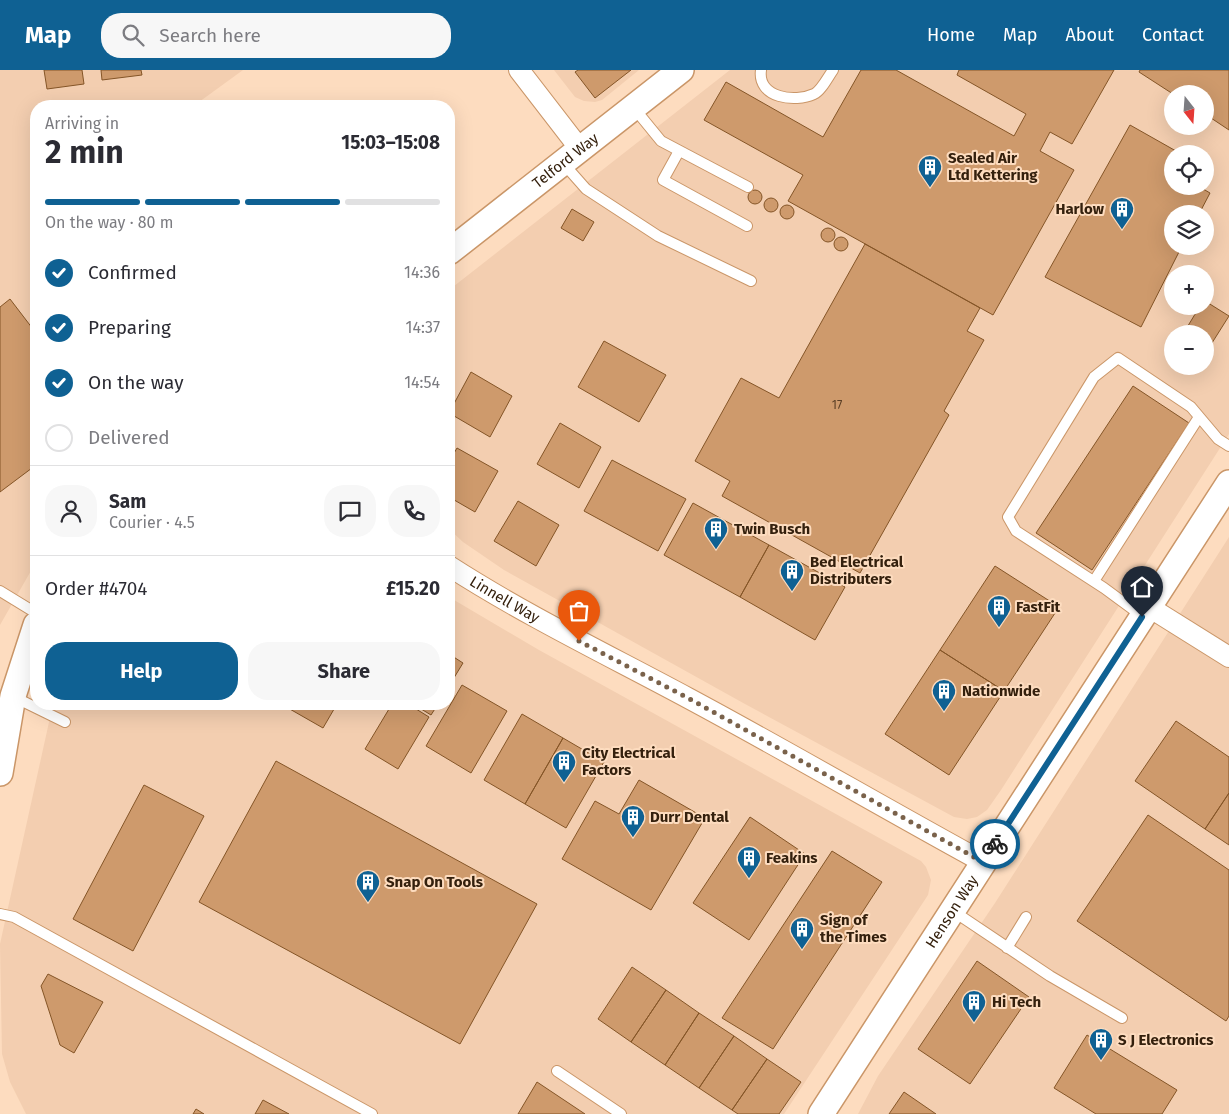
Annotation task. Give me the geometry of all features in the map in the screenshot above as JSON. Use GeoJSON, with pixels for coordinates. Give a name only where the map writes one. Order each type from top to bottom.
{"type":"FeatureCollection","features":[{"type":"Feature","properties":{"kind":"street"},"geometry":{"type":"LineString","coordinates":[[519,70],[572,156]]}},
{"type":"Feature","properties":{"kind":"street","name":"Telford Way"},"geometry":{"type":"LineString","coordinates":[[455,247],[680,70]]}},
{"type":"Feature","properties":{"kind":"street","name":"Henson Way"},"geometry":{"type":"LineString","coordinates":[[821,1114],[1229,483]]}},
{"type":"Feature","properties":{"kind":"street","name":"Linnell Way"},"geometry":{"type":"LineString","coordinates":[[455,570],[543,621],[688,698],[983,862]]}},
{"type":"Feature","properties":{"kind":"street"},"geometry":{"type":"LineString","coordinates":[[1146,612],[1229,657]]}},
{"type":"Feature","properties":{"kind":"street"},"geometry":{"type":"LineString","coordinates":[[0,773],[13,696],[30,644]]}},
{"type":"Feature","properties":{"kind":"lane"},"geometry":{"type":"LineString","coordinates":[[761,70],[760,75],[765,87],[775,95],[787,99],[803,98],[816,94],[833,70]]}},
{"type":"Feature","properties":{"kind":"lane"},"geometry":{"type":"LineString","coordinates":[[634,107],[661,141],[748,187]]}},
{"type":"Feature","properties":{"kind":"lane"},"geometry":{"type":"LineString","coordinates":[[679,150],[663,180],[747,226]]}},
{"type":"Feature","properties":{"kind":"lane"},"geometry":{"type":"LineString","coordinates":[[572,156],[586,188],[658,236],[751,281]]}},
{"type":"Feature","properties":{"kind":"lane"},"geometry":{"type":"LineString","coordinates":[[1146,612],[1016,531],[1008,517],[1094,377],[1118,358],[1191,407],[1218,439],[1229,446]]}},
{"type":"Feature","properties":{"kind":"lane"},"geometry":{"type":"LineString","coordinates":[[1094,581],[1199,416]]}},
{"type":"Feature","properties":{"kind":"lane"},"geometry":{"type":"LineString","coordinates":[[0,591],[30,609]]}},
{"type":"Feature","properties":{"kind":"lane"},"geometry":{"type":"LineString","coordinates":[[13,696],[30,704]]}},
{"type":"Feature","properties":{"kind":"lane"},"geometry":{"type":"LineString","coordinates":[[41,710],[65,722]]}},
{"type":"Feature","properties":{"kind":"lane"},"geometry":{"type":"LineString","coordinates":[[952,910],[1050,976],[1122,1018]]}},
{"type":"Feature","properties":{"kind":"lane"},"geometry":{"type":"LineString","coordinates":[[0,914],[14,917],[121,974],[372,1114]]}},
{"type":"Feature","properties":{"kind":"lane"},"geometry":{"type":"LineString","coordinates":[[1007,948],[1026,917]]}},
{"type":"Feature","properties":{"kind":"lane"},"geometry":{"type":"LineString","coordinates":[[557,1072],[621,1114]]}},
{"type":"Feature","properties":{"kind":"shaded area"},"geometry":{"type":"Polygon","coordinates":[[[0,70],[243,70],[202,100],[30,100],[30,572],[0,625],[0,70]]]}},
{"type":"Feature","properties":{"kind":"shaded area"},"geometry":{"type":"Polygon","coordinates":[[[554,70],[639,70],[602,100],[595,102],[584,101],[575,97],[554,70]]]}},
{"type":"Feature","properties":{"kind":"shaded area"},"geometry":{"type":"Polygon","coordinates":[[[730,70],[1229,70],[1229,434],[1001,790],[987,810],[977,817],[967,819],[954,817],[745,704],[504,570],[455,535],[455,285],[730,70]]]}},
{"type":"Feature","properties":{"kind":"shaded area"},"geometry":{"type":"Polygon","coordinates":[[[1229,537],[1229,1114],[858,1114],[878,1076],[995,903],[1229,537]]]}},
{"type":"Feature","properties":{"kind":"shaded area"},"geometry":{"type":"Polygon","coordinates":[[[455,601],[539,650],[921,861],[926,867],[931,880],[928,895],[784,1114],[26,1114],[10,1082],[2,1054],[0,944],[52,710],[455,710],[455,601]]]}},
{"type":"Feature","properties":{"kind":"building"},"geometry":{"type":"Polygon","coordinates":[[[44,70],[82,70],[84,84],[47,89],[44,70]]]}},
{"type":"Feature","properties":{"kind":"building"},"geometry":{"type":"Polygon","coordinates":[[[101,70],[141,70],[142,75],[102,80],[101,70]]]}},
{"type":"Feature","properties":{"kind":"building"},"geometry":{"type":"Polygon","coordinates":[[[578,70],[631,70],[595,98],[575,72],[578,70]]]}},
{"type":"Feature","properties":{"kind":"building","name":"Sealed Air Ltd Kettering"},"geometry":{"type":"Polygon","coordinates":[[[861,70],[896,70],[1014,136],[1026,114],[957,75],[959,70],[1114,70],[1072,144],[1050,132],[1040,151],[1074,170],[993,315],[788,201],[803,175],[704,120],[726,82],[823,137],[861,70]]]}},
{"type":"Feature","properties":{"kind":"building"},"geometry":{"type":"Polygon","coordinates":[[[1140,70],[1229,70],[1229,130],[1214,120],[1214,85],[1164,85],[1164,88],[1139,72],[1140,70]]]}},
{"type":"Feature","properties":{"kind":"building","name":"Harlow"},"geometry":{"type":"Polygon","coordinates":[[[1130,125],[1165,145],[1164,195],[1209,195],[1204,205],[1164,205],[1164,255],[1177,255],[1172,265],[1164,265],[1164,282],[1141,327],[1045,277],[1130,125]]]}},
{"type":"Feature","properties":{"kind":"building"},"geometry":{"type":"Polygon","coordinates":[[[752,190],[758,190],[762,197],[758,204],[752,204],[748,200],[748,194],[752,190]]]}},
{"type":"Feature","properties":{"kind":"building"},"geometry":{"type":"Polygon","coordinates":[[[768,198],[774,198],[778,205],[774,212],[768,212],[764,208],[764,202],[768,198]]]}},
{"type":"Feature","properties":{"kind":"building"},"geometry":{"type":"Polygon","coordinates":[[[787,205],[792,207],[794,212],[792,217],[787,219],[782,217],[780,212],[782,207],[787,205]]]}},
{"type":"Feature","properties":{"kind":"building"},"geometry":{"type":"Polygon","coordinates":[[[572,209],[594,222],[583,241],[561,228],[572,209]]]}},
{"type":"Feature","properties":{"kind":"building"},"geometry":{"type":"Polygon","coordinates":[[[828,228],[833,230],[835,235],[833,240],[828,242],[823,240],[821,235],[823,230],[828,228]]]}},
{"type":"Feature","properties":{"kind":"building"},"geometry":{"type":"Polygon","coordinates":[[[841,237],[846,239],[848,244],[846,249],[841,251],[836,249],[834,244],[836,239],[841,237]]]}},
{"type":"Feature","properties":{"kind":"building"},"geometry":{"type":"Polygon","coordinates":[[[865,244],[980,308],[967,331],[984,340],[944,411],[949,415],[860,573],[722,496],[730,481],[695,461],[741,378],[779,398],[865,244]]]}},
{"type":"Feature","properties":{"kind":"building"},"geometry":{"type":"Polygon","coordinates":[[[10,299],[30,325],[30,470],[0,492],[0,307],[10,299]]]}},
{"type":"Feature","properties":{"kind":"building"},"geometry":{"type":"Polygon","coordinates":[[[1214,307],[1229,316],[1214,340],[1214,325],[1188,325],[1195,315],[1214,315],[1214,307]]]}},
{"type":"Feature","properties":{"kind":"building"},"geometry":{"type":"Polygon","coordinates":[[[604,341],[666,375],[639,422],[578,387],[604,341]]]}},
{"type":"Feature","properties":{"kind":"building"},"geometry":{"type":"Polygon","coordinates":[[[471,372],[512,396],[490,437],[455,417],[455,402],[471,372]]]}},
{"type":"Feature","properties":{"kind":"building"},"geometry":{"type":"Polygon","coordinates":[[[1133,386],[1189,423],[1092,570],[1036,533],[1133,386]]]}},
{"type":"Feature","properties":{"kind":"building"},"geometry":{"type":"Polygon","coordinates":[[[560,423],[601,447],[579,488],[537,464],[560,423]]]}},
{"type":"Feature","properties":{"kind":"building"},"geometry":{"type":"Polygon","coordinates":[[[457,448],[498,471],[475,512],[455,500],[455,452],[457,448]]]}},
{"type":"Feature","properties":{"kind":"building"},"geometry":{"type":"Polygon","coordinates":[[[612,460],[686,499],[658,551],[584,511],[612,460]]]}},
{"type":"Feature","properties":{"kind":"building"},"geometry":{"type":"Polygon","coordinates":[[[518,501],[559,525],[536,566],[494,541],[518,501]]]}},
{"type":"Feature","properties":{"kind":"building","name":"Twin Busch"},"geometry":{"type":"Polygon","coordinates":[[[693,503],[769,545],[740,597],[664,555],[693,503]]]}},
{"type":"Feature","properties":{"kind":"building","name":"Bed Electrical Distributers"},"geometry":{"type":"Polygon","coordinates":[[[769,545],[845,587],[815,640],[740,597],[769,545]]]}},
{"type":"Feature","properties":{"kind":"building","name":"FastFit"},"geometry":{"type":"Polygon","coordinates":[[[995,566],[1059,607],[1004,691],[940,650],[995,566]]]}},
{"type":"Feature","properties":{"kind":"building","name":"Nationwide"},"geometry":{"type":"Polygon","coordinates":[[[940,650],[1004,691],[949,775],[885,734],[940,650]]]}},
{"type":"Feature","properties":{"kind":"building"},"geometry":{"type":"Polygon","coordinates":[[[455,658],[463,663],[455,676],[455,658]]]}},
{"type":"Feature","properties":{"kind":"building"},"geometry":{"type":"Polygon","coordinates":[[[462,685],[507,711],[471,773],[426,746],[447,710],[455,710],[455,697],[462,685]]]}},
{"type":"Feature","properties":{"kind":"building"},"geometry":{"type":"Polygon","coordinates":[[[292,710],[334,710],[323,728],[292,710]]]}},
{"type":"Feature","properties":{"kind":"building"},"geometry":{"type":"Polygon","coordinates":[[[388,710],[418,710],[429,717],[398,769],[365,749],[388,710]]]}},
{"type":"Feature","properties":{"kind":"building"},"geometry":{"type":"Polygon","coordinates":[[[423,710],[434,710],[431,715],[423,710]]]}},
{"type":"Feature","properties":{"kind":"building"},"geometry":{"type":"Polygon","coordinates":[[[522,714],[563,738],[525,804],[484,780],[522,714]]]}},
{"type":"Feature","properties":{"kind":"building"},"geometry":{"type":"Polygon","coordinates":[[[1176,721],[1229,757],[1229,793],[1205,829],[1135,781],[1176,721]]]}},
{"type":"Feature","properties":{"kind":"building","name":"City Electrical Factors"},"geometry":{"type":"Polygon","coordinates":[[[563,738],[604,762],[566,828],[525,804],[563,738]]]}},
{"type":"Feature","properties":{"kind":"building","name":"Snap On Tools"},"geometry":{"type":"Polygon","coordinates":[[[276,761],[537,904],[460,1044],[199,902],[276,761]]]}},
{"type":"Feature","properties":{"kind":"building","name":"Durr Dental"},"geometry":{"type":"Polygon","coordinates":[[[639,780],[705,818],[651,910],[562,859],[595,801],[619,814],[639,780]]]}},
{"type":"Feature","properties":{"kind":"building"},"geometry":{"type":"Polygon","coordinates":[[[144,785],[204,816],[133,951],[73,919],[144,785]]]}},
{"type":"Feature","properties":{"kind":"building"},"geometry":{"type":"Polygon","coordinates":[[[1229,793],[1229,845],[1205,829],[1229,793]]]}},
{"type":"Feature","properties":{"kind":"building"},"geometry":{"type":"Polygon","coordinates":[[[1148,815],[1229,870],[1229,1016],[1226,1021],[1077,921],[1148,815]]]}},
{"type":"Feature","properties":{"kind":"building","name":"Feakins"},"geometry":{"type":"Polygon","coordinates":[[[750,817],[805,854],[749,940],[693,903],[750,817]]]}},
{"type":"Feature","properties":{"kind":"building","name":"Sign of the Times"},"geometry":{"type":"Polygon","coordinates":[[[832,851],[882,882],[773,1049],[722,1018],[832,851]]]}},
{"type":"Feature","properties":{"kind":"building","name":"Hi Tech"},"geometry":{"type":"Polygon","coordinates":[[[977,961],[1029,997],[970,1084],[918,1049],[977,961]]]}},
{"type":"Feature","properties":{"kind":"building"},"geometry":{"type":"Polygon","coordinates":[[[632,967],[666,990],[631,1042],[598,1019],[632,967]]]}},
{"type":"Feature","properties":{"kind":"building"},"geometry":{"type":"Polygon","coordinates":[[[48,974],[103,1002],[74,1053],[60,1045],[41,986],[48,974]]]}},
{"type":"Feature","properties":{"kind":"building"},"geometry":{"type":"Polygon","coordinates":[[[666,990],[699,1013],[665,1065],[631,1042],[666,990]]]}},
{"type":"Feature","properties":{"kind":"building"},"geometry":{"type":"Polygon","coordinates":[[[699,1013],[734,1036],[699,1088],[665,1065],[699,1013]]]}},
{"type":"Feature","properties":{"kind":"building","name":"S J Electronics"},"geometry":{"type":"Polygon","coordinates":[[[1087,1035],[1177,1090],[1162,1114],[1096,1114],[1054,1088],[1087,1035]]]}},
{"type":"Feature","properties":{"kind":"building"},"geometry":{"type":"Polygon","coordinates":[[[734,1036],[767,1059],[732,1110],[699,1088],[734,1036]]]}},
{"type":"Feature","properties":{"kind":"building"},"geometry":{"type":"Polygon","coordinates":[[[767,1059],[801,1082],[779,1114],[738,1114],[732,1110],[767,1059]]]}},
{"type":"Feature","properties":{"kind":"building"},"geometry":{"type":"Polygon","coordinates":[[[537,1082],[585,1114],[518,1114],[537,1082]]]}},
{"type":"Feature","properties":{"kind":"building"},"geometry":{"type":"Polygon","coordinates":[[[904,1092],[936,1114],[889,1114],[904,1092]]]}},
{"type":"Feature","properties":{"kind":"building"},"geometry":{"type":"Polygon","coordinates":[[[263,1100],[289,1114],[255,1114],[263,1100]]]}},
{"type":"Feature","properties":{"kind":"building"},"geometry":{"type":"Polygon","coordinates":[[[196,1109],[204,1114],[193,1114],[196,1109]]]}},
{"type":"Feature","properties":{"kind":"way so far"},"geometry":{"type":"LineString","coordinates":[[579,641],[688,698],[983,862],[995,844]]}},
{"type":"Feature","properties":{"kind":"place","name":"Sealed Air Ltd Kettering"},"geometry":{"type":"Point","coordinates":[930,188]}},
{"type":"Feature","properties":{"kind":"place","name":"Harlow"},"geometry":{"type":"Point","coordinates":[1122,230]}},
{"type":"Feature","properties":{"kind":"place","name":"Twin Busch"},"geometry":{"type":"Point","coordinates":[716,550]}},
{"type":"Feature","properties":{"kind":"place","name":"Bed Electrical Distributers"},"geometry":{"type":"Point","coordinates":[792,592]}},
{"type":"Feature","properties":{"kind":"place","name":"FastFit"},"geometry":{"type":"Point","coordinates":[999,628]}},
{"type":"Feature","properties":{"kind":"place","name":"Nationwide"},"geometry":{"type":"Point","coordinates":[944,712]}},
{"type":"Feature","properties":{"kind":"place","name":"City Electrical Factors"},"geometry":{"type":"Point","coordinates":[564,783]}},
{"type":"Feature","properties":{"kind":"place","name":"Durr Dental"},"geometry":{"type":"Point","coordinates":[633,838]}},
{"type":"Feature","properties":{"kind":"place","name":"Feakins"},"geometry":{"type":"Point","coordinates":[749,879]}},
{"type":"Feature","properties":{"kind":"place","name":"Snap On Tools"},"geometry":{"type":"Point","coordinates":[368,903]}},
{"type":"Feature","properties":{"kind":"place","name":"Sign of the Times"},"geometry":{"type":"Point","coordinates":[802,950]}},
{"type":"Feature","properties":{"kind":"place","name":"Hi Tech"},"geometry":{"type":"Point","coordinates":[974,1023]}},
{"type":"Feature","properties":{"kind":"place","name":"S J Electronics"},"geometry":{"type":"Point","coordinates":[1101,1061]}},
{"type":"Feature","properties":{"kind":"route"},"geometry":{"type":"LineString","coordinates":[[995,844],[1142,617]]}}]}
